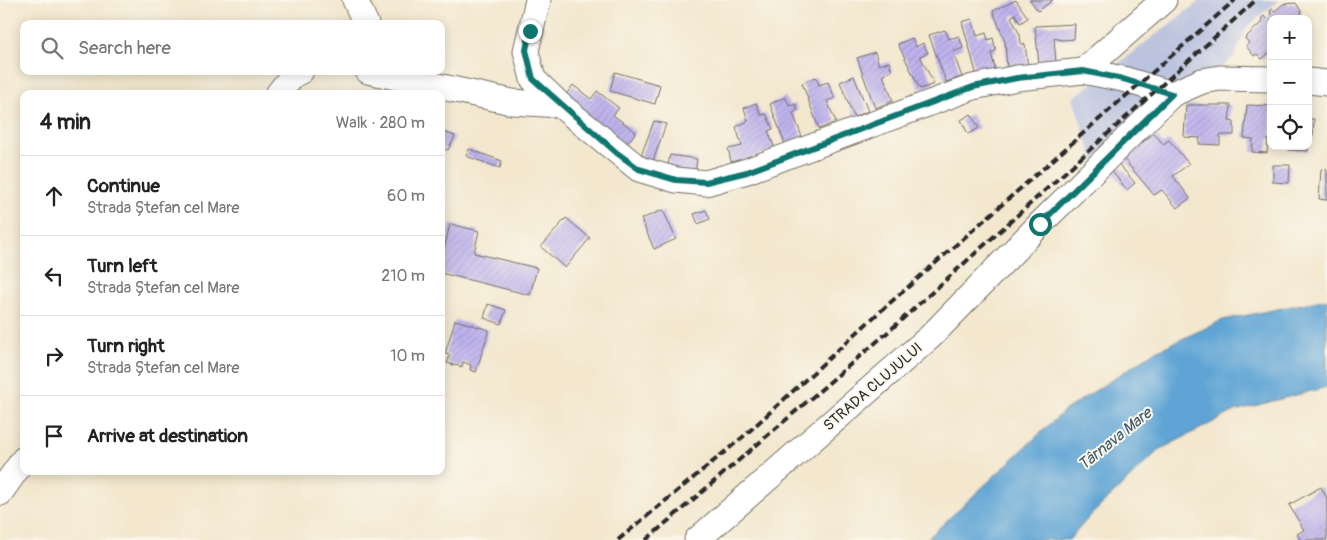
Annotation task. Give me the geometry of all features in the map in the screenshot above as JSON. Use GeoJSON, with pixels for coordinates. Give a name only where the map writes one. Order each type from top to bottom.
{"type":"FeatureCollection","features":[{"type":"Feature","properties":{"kind":"street"},"geometry":{"type":"LineString","coordinates":[[355,0],[364,20]]}},
{"type":"Feature","properties":{"kind":"street"},"geometry":{"type":"LineString","coordinates":[[538,0],[526,50],[533,79],[560,105],[639,169],[676,180],[706,182],[747,172],[973,87],[1017,78],[1083,71],[1123,79],[1172,94],[1202,81],[1220,78],[1267,79]]}},
{"type":"Feature","properties":{"kind":"street"},"geometry":{"type":"LineString","coordinates":[[1083,71],[1164,0]]}},
{"type":"Feature","properties":{"kind":"street"},"geometry":{"type":"LineString","coordinates":[[281,90],[295,75]]}},
{"type":"Feature","properties":{"kind":"street"},"geometry":{"type":"LineString","coordinates":[[410,76],[512,102],[560,105]]}},
{"type":"Feature","properties":{"kind":"street"},"geometry":{"type":"LineString","coordinates":[[1312,81],[1327,83]]}},
{"type":"Feature","properties":{"kind":"street","name":"STRADA CLUJULUI"},"geometry":{"type":"LineString","coordinates":[[697,540],[931,336],[1040,224],[1172,94]]}},
{"type":"Feature","properties":{"kind":"street"},"geometry":{"type":"LineString","coordinates":[[0,493],[20,465]]}},
{"type":"Feature","properties":{"kind":"shaded area"},"geometry":{"type":"Polygon","coordinates":[[[1201,0],[1279,0],[1247,27],[1235,55],[1100,180],[1073,98],[1201,0]]]}},
{"type":"Feature","properties":{"kind":"water","name":"Târnava Mare"},"geometry":{"type":"Polygon","coordinates":[[[1327,299],[1327,387],[1235,411],[1159,450],[1090,516],[1069,540],[926,540],[1064,411],[1156,351],[1223,320],[1327,299]]]}},
{"type":"Feature","properties":{"kind":"building"},"geometry":{"type":"Polygon","coordinates":[[[1016,0],[1028,18],[1020,23],[1015,14],[1011,17],[1020,35],[1021,44],[1025,44],[1028,67],[1007,70],[1005,42],[993,11],[1016,0]]]}},
{"type":"Feature","properties":{"kind":"building"},"geometry":{"type":"Polygon","coordinates":[[[1030,0],[1053,0],[1038,11],[1030,0]]]}},
{"type":"Feature","properties":{"kind":"building"},"geometry":{"type":"Polygon","coordinates":[[[1296,3],[1302,15],[1270,15],[1272,9],[1275,11],[1283,4],[1296,3]]]}},
{"type":"Feature","properties":{"kind":"building"},"geometry":{"type":"Polygon","coordinates":[[[1264,16],[1266,19],[1267,55],[1262,59],[1257,54],[1254,56],[1246,46],[1249,43],[1245,38],[1262,22],[1261,19],[1264,16]]]}},
{"type":"Feature","properties":{"kind":"building"},"geometry":{"type":"Polygon","coordinates":[[[972,19],[977,36],[986,33],[988,40],[993,38],[996,51],[991,53],[996,72],[977,76],[962,22],[972,19]]]}},
{"type":"Feature","properties":{"kind":"building"},"geometry":{"type":"Polygon","coordinates":[[[1075,24],[1074,39],[1062,40],[1054,38],[1056,63],[1039,65],[1035,26],[1075,24]]]}},
{"type":"Feature","properties":{"kind":"building"},"geometry":{"type":"Polygon","coordinates":[[[945,30],[949,39],[959,36],[963,48],[953,52],[962,77],[946,82],[929,35],[945,30]]]}},
{"type":"Feature","properties":{"kind":"building"},"geometry":{"type":"Polygon","coordinates":[[[912,38],[916,47],[923,43],[928,53],[920,56],[934,84],[920,89],[898,44],[912,38]]]}},
{"type":"Feature","properties":{"kind":"building"},"geometry":{"type":"Polygon","coordinates":[[[875,52],[879,65],[889,62],[892,71],[883,75],[893,101],[875,108],[857,58],[875,52]]]}},
{"type":"Feature","properties":{"kind":"building"},"geometry":{"type":"Polygon","coordinates":[[[615,72],[660,85],[655,104],[610,91],[615,72]]]}},
{"type":"Feature","properties":{"kind":"building"},"geometry":{"type":"Polygon","coordinates":[[[854,76],[868,111],[854,117],[840,82],[854,76]]]}},
{"type":"Feature","properties":{"kind":"building"},"geometry":{"type":"Polygon","coordinates":[[[816,77],[819,85],[828,82],[835,98],[827,101],[836,122],[819,129],[802,83],[816,77]]]}},
{"type":"Feature","properties":{"kind":"building"},"geometry":{"type":"Polygon","coordinates":[[[573,85],[591,99],[597,91],[619,108],[613,115],[636,132],[625,146],[563,99],[573,85]]]}},
{"type":"Feature","properties":{"kind":"building"},"geometry":{"type":"Polygon","coordinates":[[[785,97],[790,106],[795,104],[798,110],[793,113],[802,137],[785,144],[770,104],[785,97]]]}},
{"type":"Feature","properties":{"kind":"building"},"geometry":{"type":"Polygon","coordinates":[[[756,103],[761,115],[766,114],[773,129],[768,131],[775,149],[732,165],[728,149],[742,146],[736,127],[748,121],[744,108],[756,103]]]}},
{"type":"Feature","properties":{"kind":"building"},"geometry":{"type":"Polygon","coordinates":[[[1186,105],[1231,105],[1229,121],[1234,122],[1234,135],[1220,135],[1220,145],[1199,144],[1200,138],[1184,137],[1186,105]]]}},
{"type":"Feature","properties":{"kind":"building"},"geometry":{"type":"Polygon","coordinates":[[[1247,105],[1267,106],[1267,153],[1252,152],[1253,139],[1244,138],[1247,105]]]}},
{"type":"Feature","properties":{"kind":"building"},"geometry":{"type":"Polygon","coordinates":[[[971,114],[979,128],[968,134],[961,120],[971,114]]]}},
{"type":"Feature","properties":{"kind":"building"},"geometry":{"type":"Polygon","coordinates":[[[1312,119],[1314,119],[1313,136],[1312,119]]]}},
{"type":"Feature","properties":{"kind":"building"},"geometry":{"type":"Polygon","coordinates":[[[654,121],[666,124],[652,164],[639,161],[654,121]]]}},
{"type":"Feature","properties":{"kind":"building"},"geometry":{"type":"Polygon","coordinates":[[[445,132],[455,136],[448,150],[445,149],[445,132]]]}},
{"type":"Feature","properties":{"kind":"building"},"geometry":{"type":"Polygon","coordinates":[[[1154,133],[1163,144],[1169,140],[1189,164],[1173,176],[1190,198],[1177,208],[1162,190],[1154,195],[1123,158],[1154,133]]]}},
{"type":"Feature","properties":{"kind":"building"},"geometry":{"type":"Polygon","coordinates":[[[469,149],[502,161],[500,168],[466,156],[469,149]]]}},
{"type":"Feature","properties":{"kind":"building"},"geometry":{"type":"Polygon","coordinates":[[[670,155],[697,159],[695,174],[667,170],[670,155]]]}},
{"type":"Feature","properties":{"kind":"building"},"geometry":{"type":"Polygon","coordinates":[[[1118,163],[1135,183],[1127,190],[1110,169],[1118,163]]]}},
{"type":"Feature","properties":{"kind":"building"},"geometry":{"type":"Polygon","coordinates":[[[1273,165],[1290,165],[1289,183],[1273,182],[1273,165]]]}},
{"type":"Feature","properties":{"kind":"building"},"geometry":{"type":"Polygon","coordinates":[[[1321,169],[1327,170],[1327,200],[1319,199],[1321,169]]]}},
{"type":"Feature","properties":{"kind":"building"},"geometry":{"type":"Polygon","coordinates":[[[663,210],[676,239],[654,249],[641,219],[663,210]]]}},
{"type":"Feature","properties":{"kind":"building"},"geometry":{"type":"Polygon","coordinates":[[[706,210],[710,219],[698,224],[694,214],[706,210]]]}},
{"type":"Feature","properties":{"kind":"building"},"geometry":{"type":"Polygon","coordinates":[[[566,218],[590,238],[565,268],[541,247],[566,218]]]}},
{"type":"Feature","properties":{"kind":"building"},"geometry":{"type":"Polygon","coordinates":[[[450,224],[479,231],[474,253],[537,268],[530,295],[445,274],[445,245],[450,224]]]}},
{"type":"Feature","properties":{"kind":"building"},"geometry":{"type":"Polygon","coordinates":[[[488,304],[506,310],[501,324],[484,318],[488,304]]]}},
{"type":"Feature","properties":{"kind":"building"},"geometry":{"type":"Polygon","coordinates":[[[455,320],[489,330],[476,372],[470,370],[471,365],[463,362],[462,367],[447,363],[450,355],[445,354],[455,320]]]}},
{"type":"Feature","properties":{"kind":"building"},"geometry":{"type":"Polygon","coordinates":[[[1321,487],[1327,498],[1327,540],[1300,540],[1297,534],[1304,530],[1289,505],[1321,487]]]}},
{"type":"Feature","properties":{"kind":"railway"},"geometry":{"type":"LineString","coordinates":[[618,540],[744,436],[875,316],[1235,0]]}},
{"type":"Feature","properties":{"kind":"railway"},"geometry":{"type":"LineString","coordinates":[[646,540],[888,332],[1256,0]]}},
{"type":"Feature","properties":{"kind":"route"},"geometry":{"type":"LineString","coordinates":[[530,31],[526,50],[533,79],[560,105],[639,169],[676,180],[706,182],[747,172],[973,87],[1017,78],[1083,71],[1123,79],[1172,94],[1040,224]]}}]}
